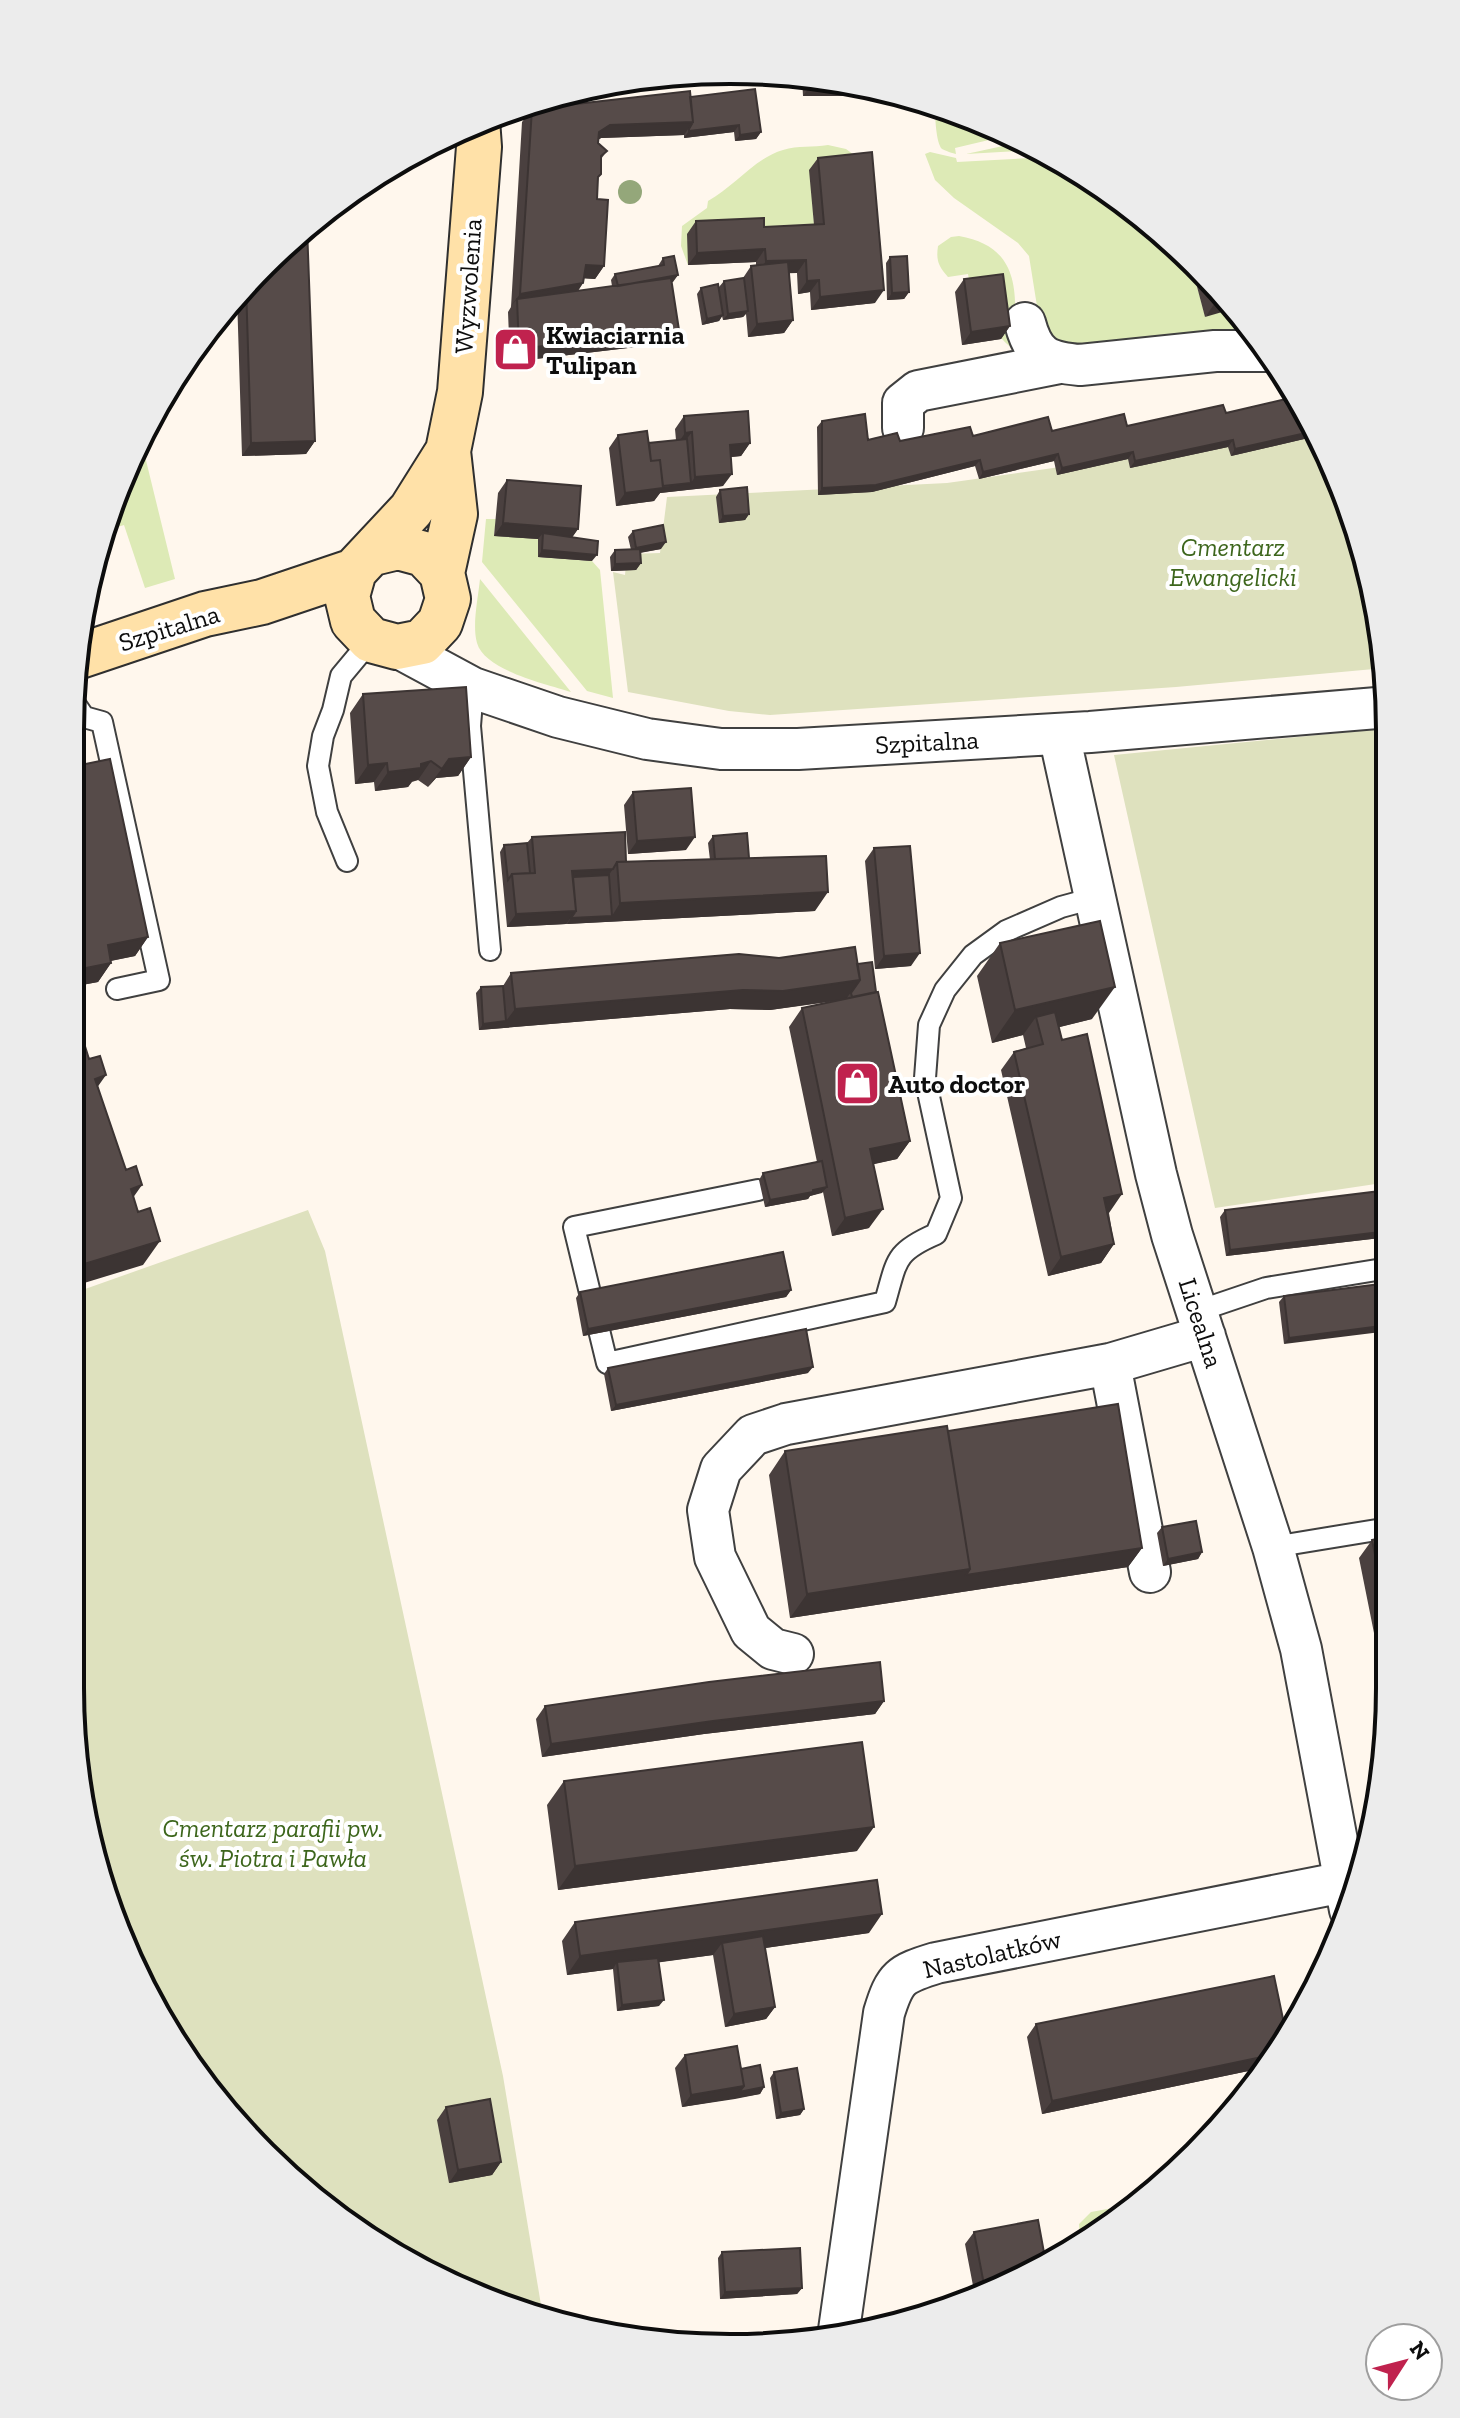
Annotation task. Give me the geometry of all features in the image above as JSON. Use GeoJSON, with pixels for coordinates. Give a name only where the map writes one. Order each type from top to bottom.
{"type":"FeatureCollection","features":[{"type":"Feature","properties":{"kind":"street","name":"Wyzwolenia"},"geometry":{"type":"LineString","coordinates":[[442,573],[455,514],[448,451],[460,392],[478,135]]}},
{"type":"Feature","properties":{"kind":"street"},"geometry":{"type":"LineString","coordinates":[[1025,323],[1030,343],[1046,358],[1060,363],[1080,365],[1215,351],[1253,351]]}},
{"type":"Feature","properties":{"kind":"street"},"geometry":{"type":"LineString","coordinates":[[903,428],[903,403],[918,391],[1060,363]]}},
{"type":"Feature","properties":{"kind":"street","name":"Wyzwolenia"},"geometry":{"type":"LineString","coordinates":[[364,562],[411,510],[448,451]]}},
{"type":"Feature","properties":{"kind":"street"},"geometry":{"type":"LineString","coordinates":[[398,547],[424,554],[442,573],[448,599],[440,623],[422,642],[374,636],[347,596],[364,562],[398,547]]}},
{"type":"Feature","properties":{"kind":"street","name":"Szpitalna"},"geometry":{"type":"LineString","coordinates":[[89,653],[205,614],[262,602],[364,562]]}},
{"type":"Feature","properties":{"kind":"street","name":"Szpitalna"},"geometry":{"type":"LineString","coordinates":[[262,602],[374,636],[473,688],[516,704],[647,739],[721,749],[798,749],[1059,734],[1375,708]]}},
{"type":"Feature","properties":{"kind":"street"},"geometry":{"type":"LineString","coordinates":[[440,623],[473,688]]}},
{"type":"Feature","properties":{"kind":"street","name":"Licealna"},"geometry":{"type":"LineString","coordinates":[[1059,734],[1172,1235],[1273,1547],[1301,1649],[1345,1886]]}},
{"type":"Feature","properties":{"kind":"street"},"geometry":{"type":"LineString","coordinates":[[793,1654],[773,1649],[751,1631],[715,1557],[708,1510],[721,1469],[753,1435],[786,1424],[1110,1364],[1202,1324]]}},
{"type":"Feature","properties":{"kind":"street"},"geometry":{"type":"LineString","coordinates":[[1110,1364],[1150,1572]]}},
{"type":"Feature","properties":{"kind":"street","name":"Nastolatków"},"geometry":{"type":"LineString","coordinates":[[840,2324],[884,2013],[897,1979],[936,1963],[1342,1897]]}},
{"type":"Feature","properties":{"kind":"lane"},"geometry":{"type":"LineString","coordinates":[[347,861],[327,812],[318,766],[323,736],[341,676],[374,636]]}},
{"type":"Feature","properties":{"kind":"lane"},"geometry":{"type":"LineString","coordinates":[[473,688],[470,726],[490,950]]}},
{"type":"Feature","properties":{"kind":"lane"},"geometry":{"type":"LineString","coordinates":[[84,717],[102,722],[159,980],[117,989]]}},
{"type":"Feature","properties":{"kind":"lane"},"geometry":{"type":"LineString","coordinates":[[758,1190],[574,1227],[607,1363],[885,1302],[897,1261],[911,1245],[936,1234],[951,1198],[925,1078],[929,1025],[945,990],[973,955],[1006,931],[1061,907],[1094,898]]}},
{"type":"Feature","properties":{"kind":"lane"},"geometry":{"type":"LineString","coordinates":[[1202,1324],[1266,1288],[1376,1270]]}},
{"type":"Feature","properties":{"kind":"lane"},"geometry":{"type":"LineString","coordinates":[[1273,1547],[1376,1530]]}},
{"type":"Feature","properties":{"kind":"green space"},"geometry":{"type":"Polygon","coordinates":[[[935,117],[991,139],[955,148],[956,154],[942,149],[935,117]]]}},
{"type":"Feature","properties":{"kind":"green space"},"geometry":{"type":"Polygon","coordinates":[[[828,145],[846,149],[872,168],[876,185],[875,204],[810,170],[815,237],[688,234],[688,265],[681,246],[682,226],[707,208],[708,201],[773,154],[794,148],[828,145]]]}},
{"type":"Feature","properties":{"kind":"green space"},"geometry":{"type":"Polygon","coordinates":[[[1005,146],[1016,151],[966,154],[1005,146]]]}},
{"type":"Feature","properties":{"kind":"green space"},"geometry":{"type":"Polygon","coordinates":[[[930,152],[956,158],[957,162],[1029,158],[1053,171],[1123,217],[1156,244],[1196,283],[1205,316],[1222,312],[1247,343],[1056,352],[1040,325],[1029,256],[1018,243],[954,198],[935,180],[925,154],[930,152]]]}},
{"type":"Feature","properties":{"kind":"green space"},"geometry":{"type":"Polygon","coordinates":[[[951,237],[980,242],[995,251],[1012,277],[1015,293],[1013,349],[984,315],[968,274],[948,277],[940,266],[938,246],[951,237]]]}},
{"type":"Feature","properties":{"kind":"green space","name":"Cmentarz Ewangelicki"},"geometry":{"type":"Polygon","coordinates":[[[1303,433],[1342,522],[1364,604],[1373,669],[1176,687],[770,715],[729,711],[628,692],[613,572],[625,575],[627,554],[660,553],[667,497],[947,483],[1303,433]]]}},
{"type":"Feature","properties":{"kind":"green space"},"geometry":{"type":"Polygon","coordinates":[[[145,457],[175,579],[145,588],[124,525],[116,527],[145,457]]]}},
{"type":"Feature","properties":{"kind":"green space"},"geometry":{"type":"Polygon","coordinates":[[[486,519],[496,519],[494,535],[538,539],[538,557],[592,561],[600,570],[613,698],[587,691],[482,562],[486,519]]]}},
{"type":"Feature","properties":{"kind":"green space"},"geometry":{"type":"Polygon","coordinates":[[[480,579],[571,692],[504,669],[482,653],[475,628],[480,579]]]}},
{"type":"Feature","properties":{"kind":"green space"},"geometry":{"type":"Polygon","coordinates":[[[1376,729],[1376,1184],[1215,1208],[1114,755],[1376,729]]]}},
{"type":"Feature","properties":{"kind":"green space","name":"Cmentarz parafii pw. św. Piotra i Pawła"},"geometry":{"type":"Polygon","coordinates":[[[308,1210],[325,1251],[503,2076],[541,2306],[483,2285],[407,2247],[337,2201],[304,2174],[244,2114],[217,2081],[171,2011],[133,1935],[118,1896],[96,1814],[85,1730],[84,1289],[308,1210]]]}},
{"type":"Feature","properties":{"kind":"green space"},"geometry":{"type":"Polygon","coordinates":[[[1113,2208],[1079,2231],[1079,2224],[1091,2212],[1113,2208]]]}},
{"type":"Feature","properties":{"kind":"building"},"geometry":{"type":"Polygon","coordinates":[[[755,89],[761,132],[740,135],[739,125],[689,131],[693,122],[690,97],[755,89]]]}},
{"type":"Feature","properties":{"kind":"building"},"geometry":{"type":"Polygon","coordinates":[[[690,91],[693,122],[610,125],[599,132],[598,143],[607,151],[601,156],[597,199],[608,200],[604,266],[586,265],[583,283],[520,294],[532,115],[567,105],[690,91]]]}},
{"type":"Feature","properties":{"kind":"building"},"geometry":{"type":"Polygon","coordinates":[[[872,152],[884,290],[820,297],[819,280],[807,281],[806,260],[766,261],[765,249],[697,253],[696,221],[764,218],[764,227],[824,224],[818,158],[872,152]]]}},
{"type":"Feature","properties":{"kind":"building"},"geometry":{"type":"Polygon","coordinates":[[[308,241],[315,441],[251,443],[247,301],[308,241]]]}},
{"type":"Feature","properties":{"kind":"building"},"geometry":{"type":"Polygon","coordinates":[[[674,256],[678,275],[618,286],[615,274],[664,265],[663,258],[674,256]]]}},
{"type":"Feature","properties":{"kind":"building"},"geometry":{"type":"Polygon","coordinates":[[[907,256],[909,292],[892,293],[890,257],[907,256]]]}},
{"type":"Feature","properties":{"kind":"building"},"geometry":{"type":"Polygon","coordinates":[[[788,262],[793,320],[757,324],[751,266],[788,262]]]}},
{"type":"Feature","properties":{"kind":"building"},"geometry":{"type":"Polygon","coordinates":[[[1003,274],[1010,326],[971,332],[964,279],[1003,274]]]}},
{"type":"Feature","properties":{"kind":"building"},"geometry":{"type":"Polygon","coordinates":[[[671,278],[679,330],[519,349],[517,299],[671,278]]]}},
{"type":"Feature","properties":{"kind":"building"},"geometry":{"type":"Polygon","coordinates":[[[744,278],[748,311],[728,314],[724,281],[744,278]]]}},
{"type":"Feature","properties":{"kind":"building"},"geometry":{"type":"Polygon","coordinates":[[[718,284],[723,315],[707,319],[701,288],[718,284]]]}},
{"type":"Feature","properties":{"kind":"building"},"geometry":{"type":"Polygon","coordinates":[[[1284,399],[1303,434],[1235,449],[1233,440],[1135,461],[1133,452],[1062,468],[1058,454],[983,472],[980,460],[876,485],[822,488],[822,421],[865,414],[868,440],[897,433],[900,441],[970,427],[973,436],[1048,417],[1052,431],[1124,414],[1127,426],[1223,405],[1226,413],[1284,399]]]}},
{"type":"Feature","properties":{"kind":"building"},"geometry":{"type":"Polygon","coordinates":[[[748,411],[750,443],[730,445],[732,474],[695,477],[692,432],[685,433],[684,416],[748,411]]]}},
{"type":"Feature","properties":{"kind":"building"},"geometry":{"type":"Polygon","coordinates":[[[647,431],[651,461],[660,460],[663,488],[625,493],[618,435],[647,431]]]}},
{"type":"Feature","properties":{"kind":"building"},"geometry":{"type":"Polygon","coordinates":[[[687,439],[691,483],[663,486],[660,460],[651,461],[649,443],[687,439]]]}},
{"type":"Feature","properties":{"kind":"building"},"geometry":{"type":"Polygon","coordinates":[[[507,480],[581,486],[578,529],[503,523],[507,480]]]}},
{"type":"Feature","properties":{"kind":"building"},"geometry":{"type":"Polygon","coordinates":[[[747,487],[749,514],[723,516],[720,490],[747,487]]]}},
{"type":"Feature","properties":{"kind":"building"},"geometry":{"type":"Polygon","coordinates":[[[663,525],[666,542],[636,548],[633,531],[663,525]]]}},
{"type":"Feature","properties":{"kind":"building"},"geometry":{"type":"Polygon","coordinates":[[[543,533],[598,541],[597,555],[542,550],[543,533]]]}},
{"type":"Feature","properties":{"kind":"building"},"geometry":{"type":"Polygon","coordinates":[[[640,549],[641,563],[615,564],[615,550],[640,549]]]}},
{"type":"Feature","properties":{"kind":"building"},"geometry":{"type":"Polygon","coordinates":[[[466,687],[471,757],[449,759],[442,769],[431,761],[421,764],[421,768],[388,772],[387,763],[368,765],[363,694],[466,687]]]}},
{"type":"Feature","properties":{"kind":"building"},"geometry":{"type":"Polygon","coordinates":[[[110,759],[148,937],[108,945],[111,963],[84,968],[84,764],[110,759]]]}},
{"type":"Feature","properties":{"kind":"building"},"geometry":{"type":"Polygon","coordinates":[[[691,788],[695,837],[637,841],[633,792],[691,788]]]}},
{"type":"Feature","properties":{"kind":"building"},"geometry":{"type":"Polygon","coordinates":[[[625,832],[626,862],[617,862],[613,869],[572,871],[576,911],[516,914],[512,874],[535,873],[532,837],[625,832]]]}},
{"type":"Feature","properties":{"kind":"building"},"geometry":{"type":"Polygon","coordinates":[[[747,833],[749,858],[715,859],[713,836],[747,833]]]}},
{"type":"Feature","properties":{"kind":"building"},"geometry":{"type":"Polygon","coordinates":[[[527,843],[530,873],[512,874],[508,880],[504,845],[527,843]]]}},
{"type":"Feature","properties":{"kind":"building"},"geometry":{"type":"Polygon","coordinates":[[[910,846],[920,953],[884,956],[874,848],[910,846]]]}},
{"type":"Feature","properties":{"kind":"building"},"geometry":{"type":"Polygon","coordinates":[[[826,856],[828,892],[620,903],[617,862],[826,856]]]}},
{"type":"Feature","properties":{"kind":"building"},"geometry":{"type":"Polygon","coordinates":[[[609,875],[612,916],[571,918],[576,911],[573,877],[609,875]]]}},
{"type":"Feature","properties":{"kind":"building"},"geometry":{"type":"Polygon","coordinates":[[[1100,921],[1115,987],[1015,1010],[1000,943],[1100,921]]]}},
{"type":"Feature","properties":{"kind":"building"},"geometry":{"type":"Polygon","coordinates":[[[855,947],[860,980],[783,991],[743,990],[515,1009],[511,973],[739,954],[779,958],[855,947]]]}},
{"type":"Feature","properties":{"kind":"building"},"geometry":{"type":"Polygon","coordinates":[[[872,962],[876,992],[852,997],[851,993],[860,980],[857,964],[872,962]]]}},
{"type":"Feature","properties":{"kind":"building"},"geometry":{"type":"Polygon","coordinates":[[[503,986],[506,1021],[483,1024],[481,987],[503,986]]]}},
{"type":"Feature","properties":{"kind":"building"},"geometry":{"type":"Polygon","coordinates":[[[878,992],[910,1141],[870,1149],[883,1209],[845,1218],[802,1008],[878,992]]]}},
{"type":"Feature","properties":{"kind":"building"},"geometry":{"type":"Polygon","coordinates":[[[1055,1012],[1062,1040],[1087,1034],[1122,1194],[1104,1198],[1114,1244],[1061,1257],[1014,1052],[1043,1044],[1036,1017],[1055,1012]]]}},
{"type":"Feature","properties":{"kind":"building"},"geometry":{"type":"Polygon","coordinates":[[[84,1043],[89,1059],[100,1056],[106,1075],[95,1079],[126,1170],[136,1166],[142,1185],[131,1189],[138,1212],[150,1208],[160,1241],[84,1264],[84,1043]]]}},
{"type":"Feature","properties":{"kind":"building"},"geometry":{"type":"Polygon","coordinates":[[[822,1161],[827,1187],[770,1200],[763,1173],[822,1161]]]}},
{"type":"Feature","properties":{"kind":"building"},"geometry":{"type":"Polygon","coordinates":[[[1376,1192],[1376,1233],[1230,1250],[1225,1210],[1376,1192]]]}},
{"type":"Feature","properties":{"kind":"building"},"geometry":{"type":"Polygon","coordinates":[[[783,1252],[791,1290],[588,1329],[580,1292],[783,1252]]]}},
{"type":"Feature","properties":{"kind":"building"},"geometry":{"type":"Polygon","coordinates":[[[1376,1285],[1376,1327],[1289,1338],[1284,1296],[1376,1285]]]}},
{"type":"Feature","properties":{"kind":"building"},"geometry":{"type":"Polygon","coordinates":[[[806,1329],[813,1367],[616,1405],[608,1368],[806,1329]]]}},
{"type":"Feature","properties":{"kind":"building"},"geometry":{"type":"Polygon","coordinates":[[[1118,1404],[1142,1548],[966,1575],[970,1569],[948,1431],[1118,1404]]]}},
{"type":"Feature","properties":{"kind":"building"},"geometry":{"type":"Polygon","coordinates":[[[947,1426],[970,1569],[807,1594],[785,1451],[947,1426]]]}},
{"type":"Feature","properties":{"kind":"building"},"geometry":{"type":"Polygon","coordinates":[[[1196,1521],[1202,1552],[1168,1559],[1162,1527],[1196,1521]]]}},
{"type":"Feature","properties":{"kind":"building"},"geometry":{"type":"Polygon","coordinates":[[[1376,1539],[1376,1559],[1372,1540],[1376,1539]]]}},
{"type":"Feature","properties":{"kind":"building"},"geometry":{"type":"Polygon","coordinates":[[[880,1662],[884,1701],[551,1744],[545,1706],[709,1682],[880,1662]]]}},
{"type":"Feature","properties":{"kind":"building"},"geometry":{"type":"Polygon","coordinates":[[[862,1742],[874,1827],[575,1866],[564,1781],[862,1742]]]}},
{"type":"Feature","properties":{"kind":"building"},"geometry":{"type":"Polygon","coordinates":[[[877,1880],[882,1914],[580,1956],[575,1922],[877,1880]]]}},
{"type":"Feature","properties":{"kind":"building"},"geometry":{"type":"Polygon","coordinates":[[[763,1936],[775,2007],[734,2014],[722,1943],[763,1936]]]}},
{"type":"Feature","properties":{"kind":"building"},"geometry":{"type":"Polygon","coordinates":[[[658,1958],[664,2000],[622,2005],[617,1962],[658,1958]]]}},
{"type":"Feature","properties":{"kind":"building"},"geometry":{"type":"Polygon","coordinates":[[[1274,1976],[1283,2020],[1260,2058],[1052,2101],[1036,2024],[1274,1976]]]}},
{"type":"Feature","properties":{"kind":"building"},"geometry":{"type":"Polygon","coordinates":[[[737,2046],[744,2086],[691,2095],[685,2055],[737,2046]]]}},
{"type":"Feature","properties":{"kind":"building"},"geometry":{"type":"Polygon","coordinates":[[[760,2065],[764,2087],[739,2092],[744,2086],[741,2069],[760,2065]]]}},
{"type":"Feature","properties":{"kind":"building"},"geometry":{"type":"Polygon","coordinates":[[[797,2068],[804,2109],[781,2113],[774,2072],[797,2068]]]}},
{"type":"Feature","properties":{"kind":"building"},"geometry":{"type":"Polygon","coordinates":[[[490,2099],[501,2162],[458,2170],[446,2107],[490,2099]]]}},
{"type":"Feature","properties":{"kind":"building"},"geometry":{"type":"Polygon","coordinates":[[[1038,2220],[1044,2252],[983,2282],[974,2232],[1038,2220]]]}},
{"type":"Feature","properties":{"kind":"building"},"geometry":{"type":"Polygon","coordinates":[[[800,2248],[802,2288],[725,2292],[722,2252],[800,2248]]]}},
{"type":"Feature","properties":{"kind":"place","name":"Kwiaciarnia Tulipan"},"geometry":{"type":"Point","coordinates":[515,350]}},
{"type":"Feature","properties":{"kind":"place","name":"Auto doctor"},"geometry":{"type":"Point","coordinates":[857,1084]}}]}
